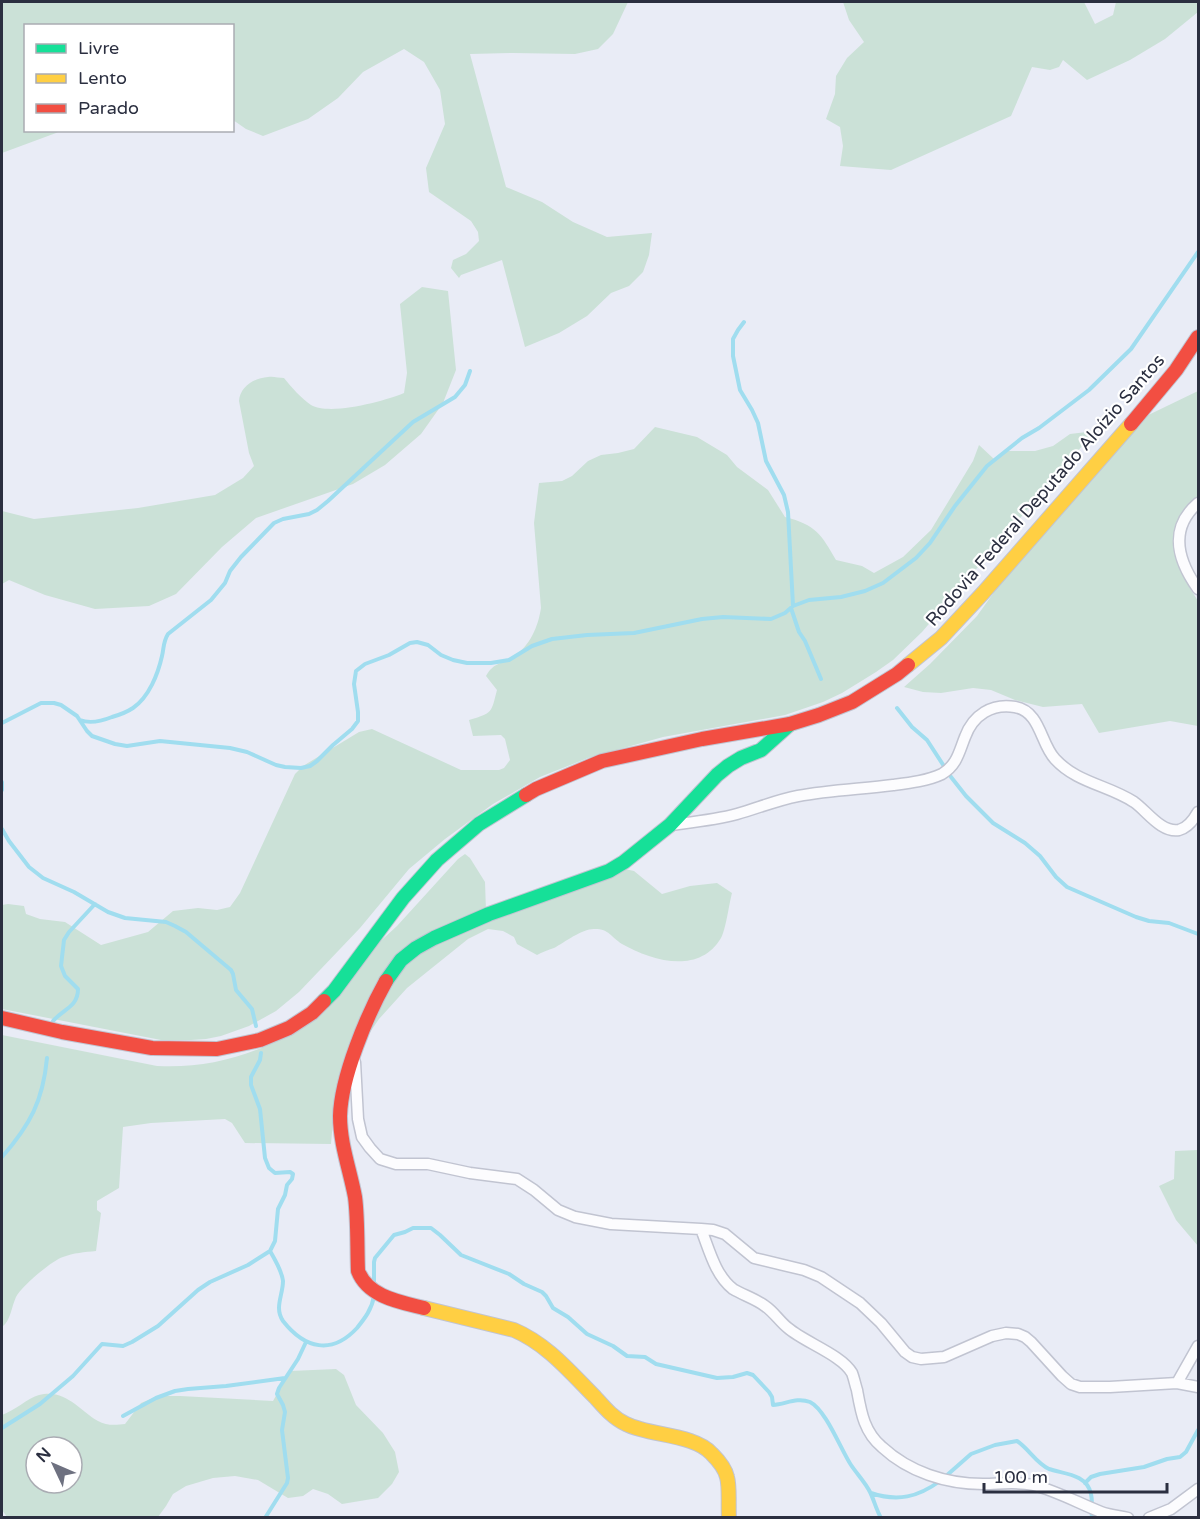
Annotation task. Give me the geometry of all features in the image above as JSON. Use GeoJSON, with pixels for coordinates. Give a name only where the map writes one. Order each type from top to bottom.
{"type":"FeatureCollection","features":[{"type":"Feature","properties":{"kind":"main road","name":"Rodovia Federal Deputado Aloízio Santos"},"geometry":{"type":"LineString","coordinates":[[2,1018],[152,1048],[217,1049],[260,1040],[289,1028],[312,1013],[334,991],[403,898],[437,860],[479,824],[536,789],[602,761],[702,739],[789,724],[819,715],[852,702],[897,674],[941,638],[983,593],[1176,370],[1198,337]]}},
{"type":"Feature","properties":{"kind":"main road"},"geometry":{"type":"LineString","coordinates":[[729,1518],[727,1476],[710,1451],[691,1441],[625,1424],[611,1414],[539,1343],[521,1333],[394,1301],[367,1287],[358,1271],[355,1199],[342,1143],[340,1115],[343,1092],[354,1054],[376,999],[401,960],[416,948],[463,924],[609,871],[624,862],[670,825],[717,775],[728,766],[761,750],[789,724]]}},
{"type":"Feature","properties":{"kind":"street"},"geometry":{"type":"LineString","coordinates":[[1198,503],[1184,520],[1179,533],[1182,559],[1189,576],[1198,589]]}},
{"type":"Feature","properties":{"kind":"street"},"geometry":{"type":"LineString","coordinates":[[670,825],[714,820],[800,796],[908,783],[931,778],[950,769],[955,763],[971,724],[981,713],[1004,706],[1024,710],[1030,715],[1040,729],[1052,756],[1068,771],[1133,802],[1169,829],[1179,830],[1189,825],[1198,812]]}},
{"type":"Feature","properties":{"kind":"street"},"geometry":{"type":"LineString","coordinates":[[354,1054],[358,1119],[362,1137],[381,1159],[396,1164],[428,1164],[470,1173],[517,1179],[558,1210],[575,1217],[611,1224],[713,1230],[725,1234],[754,1257],[804,1270],[820,1277],[860,1303],[912,1357],[921,1359],[944,1357],[992,1336],[1006,1333],[1018,1334],[1031,1342],[1071,1384],[1080,1387],[1110,1388],[1177,1383],[1198,1387]]}},
{"type":"Feature","properties":{"kind":"street"},"geometry":{"type":"LineString","coordinates":[[701,1229],[718,1271],[729,1286],[761,1303],[788,1328],[848,1368],[855,1381],[867,1429],[872,1438],[898,1460],[916,1470],[958,1483],[1016,1482],[1052,1490],[1102,1512],[1128,1518]]}},
{"type":"Feature","properties":{"kind":"street"},"geometry":{"type":"LineString","coordinates":[[1177,1383],[1198,1346]]}},
{"type":"Feature","properties":{"kind":"street"},"geometry":{"type":"LineString","coordinates":[[1149,1518],[1171,1509],[1198,1490]]}},
{"type":"Feature","properties":{"kind":"green space"},"geometry":{"type":"Polygon","coordinates":[[[2,2],[628,2],[613,34],[598,49],[575,54],[470,54],[506,187],[542,202],[573,222],[607,237],[652,233],[649,255],[643,272],[629,286],[611,293],[587,316],[559,333],[525,347],[502,260],[461,275],[459,278],[451,268],[453,260],[466,254],[479,241],[478,232],[471,221],[429,192],[426,168],[445,124],[440,90],[424,62],[404,49],[363,72],[338,98],[308,119],[263,136],[234,121],[234,24],[24,24],[24,132],[58,132],[2,153],[2,2]]]}},
{"type":"Feature","properties":{"kind":"green space"},"geometry":{"type":"Polygon","coordinates":[[[843,2],[1084,2],[1095,24],[1113,15],[1116,2],[1198,2],[1198,12],[1165,39],[1130,60],[1087,80],[1063,60],[1059,67],[1050,70],[1032,67],[1011,116],[891,170],[840,166],[843,146],[840,127],[826,119],[835,94],[836,76],[847,58],[864,42],[849,20],[843,2]]]}},
{"type":"Feature","properties":{"kind":"green space"},"geometry":{"type":"Polygon","coordinates":[[[422,287],[448,291],[456,370],[443,403],[421,434],[385,465],[353,484],[256,518],[222,547],[176,594],[149,606],[95,609],[45,595],[9,580],[2,584],[2,511],[34,519],[138,508],[215,495],[243,478],[254,466],[249,453],[239,401],[242,391],[253,381],[270,377],[284,378],[311,405],[331,409],[371,403],[404,393],[407,373],[400,304],[422,287]]]}},
{"type":"Feature","properties":{"kind":"green space"},"geometry":{"type":"Polygon","coordinates":[[[1198,391],[1198,511],[1185,527],[1184,536],[1185,570],[1191,590],[1198,601],[1198,726],[1170,721],[1099,733],[1082,704],[1043,707],[1015,700],[991,690],[973,688],[941,693],[923,692],[904,687],[977,616],[1012,567],[1138,420],[1198,391]]]}},
{"type":"Feature","properties":{"kind":"green space"},"geometry":{"type":"Polygon","coordinates":[[[655,427],[697,437],[727,455],[737,467],[768,490],[785,517],[811,527],[826,543],[836,560],[862,566],[874,573],[903,557],[931,530],[973,461],[979,445],[994,459],[1007,451],[1035,451],[1053,446],[1070,434],[1095,431],[922,632],[893,660],[876,672],[823,702],[785,715],[663,737],[588,758],[540,777],[493,804],[409,869],[360,928],[299,992],[276,1011],[249,1026],[206,1039],[161,1040],[2,1009],[2,905],[24,906],[26,914],[40,919],[65,922],[101,945],[148,932],[173,911],[198,908],[217,910],[230,907],[240,893],[295,774],[303,766],[359,732],[372,729],[461,770],[504,768],[510,760],[505,739],[501,735],[473,736],[469,720],[483,716],[490,711],[497,690],[486,676],[495,666],[519,653],[532,636],[538,622],[541,608],[534,523],[539,483],[562,481],[572,476],[588,461],[601,455],[634,449],[655,427]]]}},
{"type":"Feature","properties":{"kind":"green space"},"geometry":{"type":"Polygon","coordinates":[[[465,854],[485,882],[486,911],[520,895],[620,868],[634,871],[662,894],[690,886],[717,883],[732,893],[721,938],[712,950],[688,961],[674,961],[647,955],[622,944],[600,929],[585,931],[537,955],[517,944],[514,937],[503,931],[488,929],[468,939],[407,988],[379,1019],[362,1044],[334,1109],[331,1144],[245,1143],[232,1123],[225,1119],[123,1127],[119,1188],[97,1201],[97,1210],[101,1213],[96,1251],[58,1259],[44,1269],[16,1297],[9,1317],[2,1327],[2,1035],[157,1066],[199,1065],[266,1046],[397,926],[465,854]]]}},
{"type":"Feature","properties":{"kind":"green space"},"geometry":{"type":"Polygon","coordinates":[[[1198,1150],[1198,1246],[1176,1220],[1159,1186],[1174,1179],[1175,1151],[1198,1150]]]}},
{"type":"Feature","properties":{"kind":"green space"},"geometry":{"type":"Polygon","coordinates":[[[336,1369],[344,1375],[356,1405],[383,1433],[395,1452],[399,1472],[392,1484],[378,1498],[342,1504],[328,1494],[313,1489],[303,1496],[288,1498],[258,1480],[235,1476],[213,1478],[186,1486],[173,1494],[158,1517],[7,1517],[2,1510],[2,1415],[39,1395],[64,1397],[101,1423],[112,1425],[125,1424],[141,1403],[158,1396],[273,1401],[290,1371],[336,1369]]]}},
{"type":"Feature","properties":{"kind":"waterway"},"geometry":{"type":"LineString","coordinates":[[2,723],[41,703],[54,703],[77,716],[92,736],[115,744],[127,746],[160,741],[230,748],[247,752],[276,765],[301,768],[317,761],[358,721],[354,684],[356,671],[365,664],[389,655],[410,643],[428,645],[441,655],[453,660],[467,663],[491,663],[509,660],[532,646],[552,639],[634,633],[723,617],[771,619],[809,600],[841,597],[865,591],[883,583],[916,558],[930,543],[955,506],[987,466],[1089,390],[1131,349],[1198,252]]}},
{"type":"Feature","properties":{"kind":"waterway"},"geometry":{"type":"LineString","coordinates":[[744,322],[733,339],[733,356],[740,390],[758,423],[766,461],[784,495],[788,512],[793,606]]}},
{"type":"Feature","properties":{"kind":"waterway"},"geometry":{"type":"LineString","coordinates":[[80,720],[92,722],[104,720],[126,712],[139,703],[155,677],[168,634],[211,600],[241,557],[274,523],[317,510],[413,422],[455,397],[465,385],[470,371]]}},
{"type":"Feature","properties":{"kind":"waterway"},"geometry":{"type":"LineString","coordinates":[[791,608],[799,632],[821,679]]}},
{"type":"Feature","properties":{"kind":"waterway"},"geometry":{"type":"LineString","coordinates":[[897,708],[912,727],[927,740],[966,796],[993,823],[1025,843],[1040,856],[1067,887],[1136,917],[1169,923],[1198,934]]}},
{"type":"Feature","properties":{"kind":"waterway"},"geometry":{"type":"LineString","coordinates":[[2,782],[2,790]]}},
{"type":"Feature","properties":{"kind":"waterway"},"geometry":{"type":"LineString","coordinates":[[2,829],[29,867],[43,878],[74,892],[108,912],[125,918],[166,922],[186,932],[231,970],[236,990],[252,1009],[256,1026]]}},
{"type":"Feature","properties":{"kind":"waterway"},"geometry":{"type":"LineString","coordinates":[[53,1021],[73,1004],[78,989],[65,976],[61,966],[64,940],[95,904]]}},
{"type":"Feature","properties":{"kind":"waterway"},"geometry":{"type":"LineString","coordinates":[[2,1428],[40,1404],[73,1376],[102,1344],[123,1346],[132,1342],[158,1326],[210,1282],[248,1265],[270,1251],[275,1241],[278,1209],[293,1174],[290,1172],[275,1173],[269,1168],[265,1158],[260,1109],[251,1085],[251,1077],[261,1053]]}},
{"type":"Feature","properties":{"kind":"waterway"},"geometry":{"type":"LineString","coordinates":[[2,1157],[34,1112],[42,1087],[47,1058]]}},
{"type":"Feature","properties":{"kind":"waterway"},"geometry":{"type":"LineString","coordinates":[[374,1286],[375,1258],[394,1235],[413,1228],[431,1228],[461,1255],[509,1274],[542,1292],[553,1308],[568,1317],[587,1334],[613,1346],[627,1356],[645,1357],[656,1364],[717,1378],[747,1373],[753,1375],[769,1392],[773,1405],[801,1400],[816,1406],[827,1421],[851,1465],[868,1488],[881,1518]]}},
{"type":"Feature","properties":{"kind":"waterway"},"geometry":{"type":"LineString","coordinates":[[270,1251],[280,1269],[283,1281],[279,1306],[280,1316],[291,1330],[309,1343],[328,1345],[348,1337],[365,1317],[374,1296]]}},
{"type":"Feature","properties":{"kind":"waterway"},"geometry":{"type":"LineString","coordinates":[[265,1518],[288,1478],[282,1430],[285,1412],[277,1394],[306,1342]]}},
{"type":"Feature","properties":{"kind":"waterway"},"geometry":{"type":"LineString","coordinates":[[123,1416],[156,1398],[175,1391],[285,1378]]}},
{"type":"Feature","properties":{"kind":"waterway"},"geometry":{"type":"LineString","coordinates":[[1085,1483],[1091,1477],[1100,1474],[1144,1467],[1180,1457],[1186,1452],[1198,1430]]}},
{"type":"Feature","properties":{"kind":"waterway"},"geometry":{"type":"LineString","coordinates":[[946,1476],[971,1454],[995,1445],[1017,1441],[1044,1466],[1085,1482],[1091,1494],[1092,1518]]}},
{"type":"Feature","properties":{"kind":"waterway"},"geometry":{"type":"LineString","coordinates":[[871,1493],[890,1497],[907,1496],[924,1491],[940,1481]]}},
{"type":"Feature","properties":{"kind":"traffic: fast"},"geometry":{"type":"LineString","coordinates":[[386,981],[401,960],[434,938],[489,914],[609,871],[624,862],[670,825],[717,775],[741,758],[761,750],[790,724]]}},
{"type":"Feature","properties":{"kind":"traffic: fast"},"geometry":{"type":"LineString","coordinates":[[324,1001],[334,991],[403,898],[437,860],[479,824],[526,795]]}},
{"type":"Feature","properties":{"kind":"traffic: slow"},"geometry":{"type":"LineString","coordinates":[[908,665],[941,638],[983,593],[1131,424]]}},
{"type":"Feature","properties":{"kind":"traffic: slow"},"geometry":{"type":"LineString","coordinates":[[424,1308],[514,1330],[537,1343],[558,1359],[621,1422],[704,1447],[719,1462],[726,1474],[729,1518]]}},
{"type":"Feature","properties":{"kind":"traffic: jam"},"geometry":{"type":"LineString","coordinates":[[1131,424],[1176,370],[1198,337]]}},
{"type":"Feature","properties":{"kind":"traffic: jam"},"geometry":{"type":"LineString","coordinates":[[526,795],[602,761],[702,739],[790,724],[819,715],[852,702],[908,665]]}},
{"type":"Feature","properties":{"kind":"traffic: jam"},"geometry":{"type":"LineString","coordinates":[[386,981],[363,1028],[350,1065],[341,1100],[340,1126],[355,1197],[358,1271],[369,1287],[377,1293],[395,1301],[424,1308]]}},
{"type":"Feature","properties":{"kind":"traffic: jam"},"geometry":{"type":"LineString","coordinates":[[2,1018],[62,1032],[152,1048],[217,1049],[260,1040],[289,1028],[312,1013],[324,1001]]}}]}
